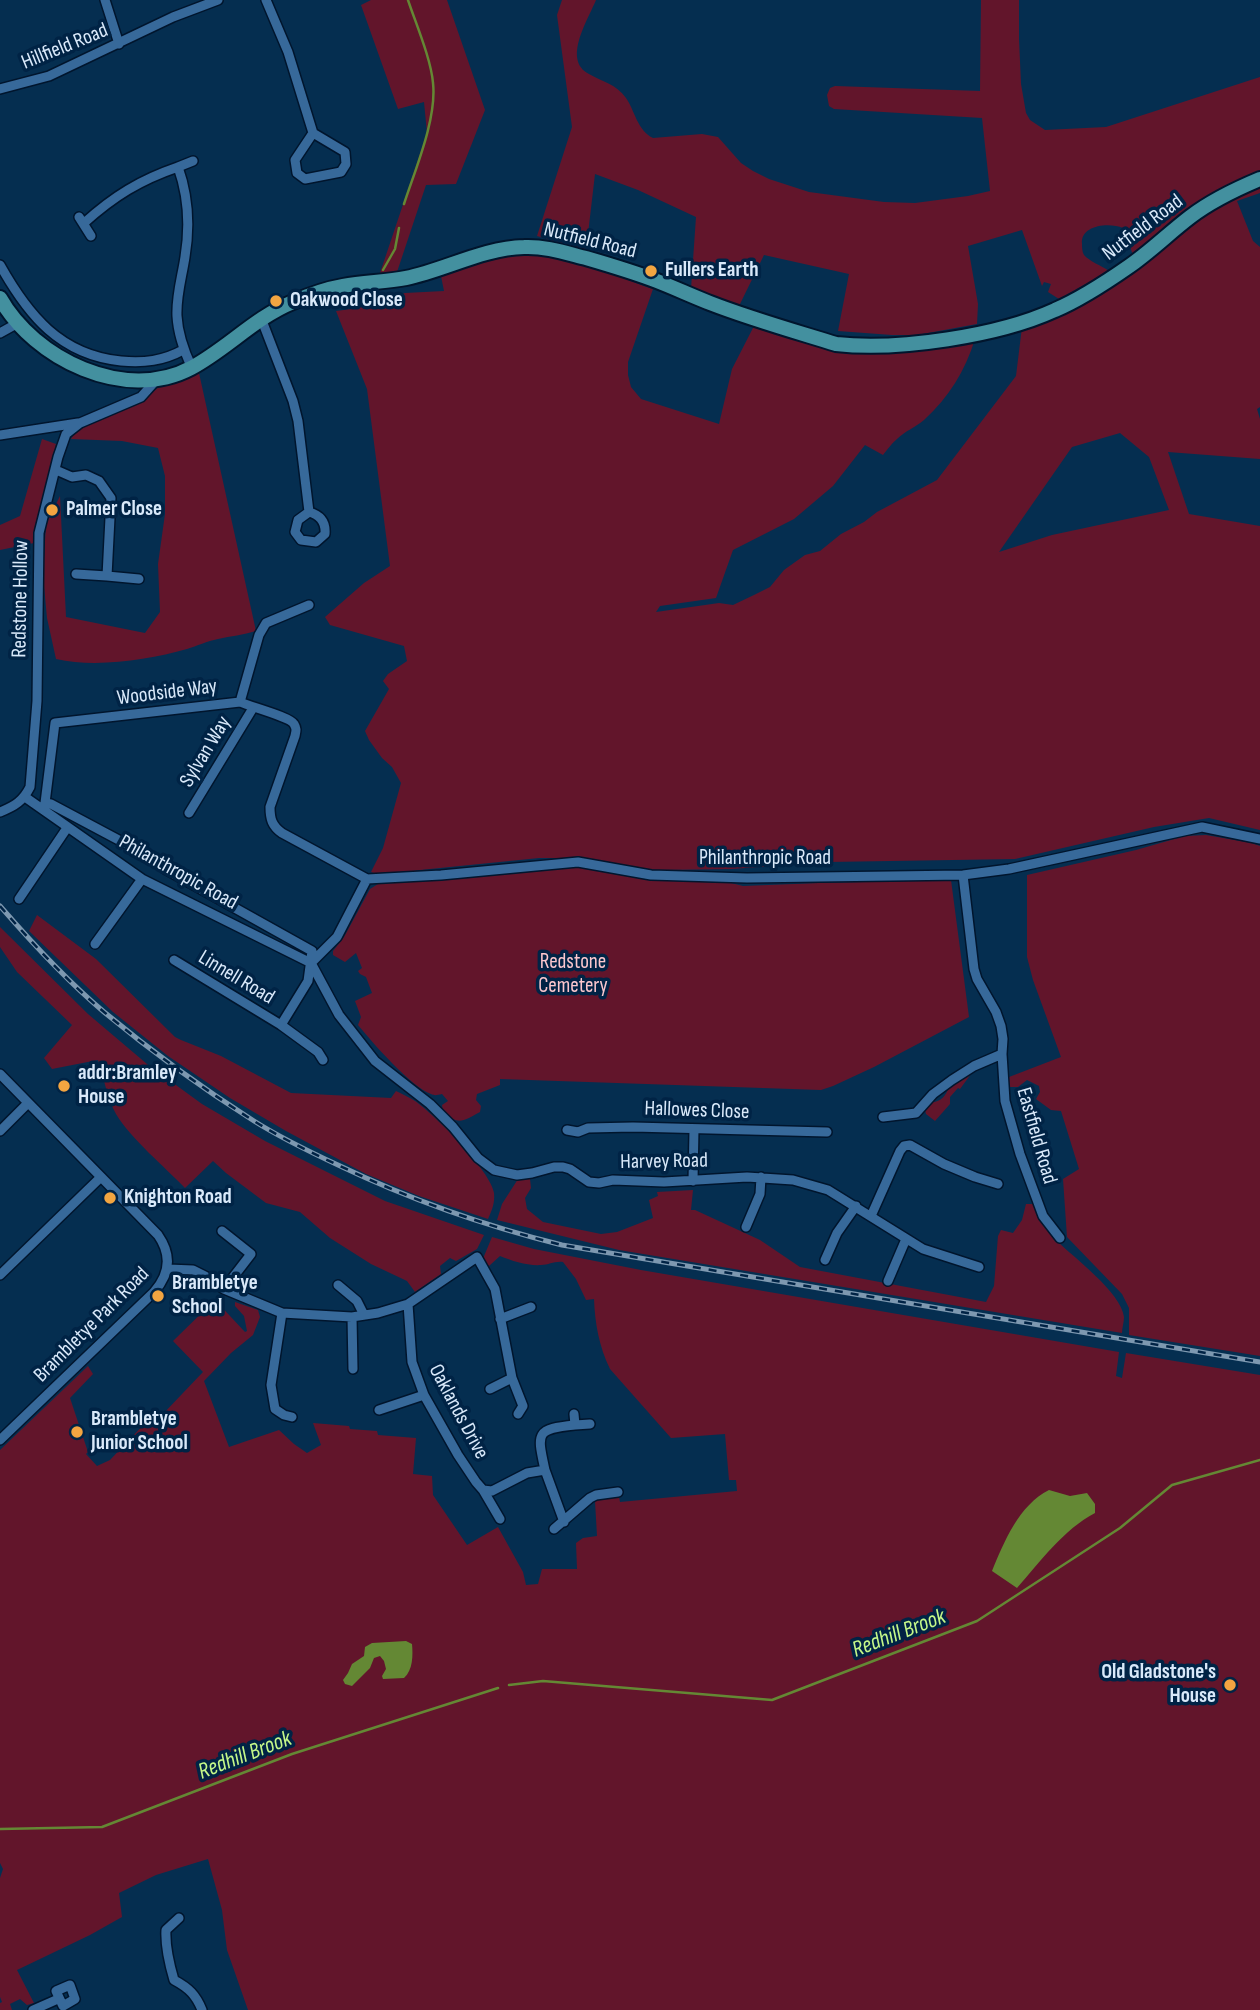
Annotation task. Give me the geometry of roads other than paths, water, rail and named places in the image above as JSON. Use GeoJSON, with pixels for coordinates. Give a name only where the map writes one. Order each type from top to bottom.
{"type":"FeatureCollection","features":[{"type":"Feature","properties":{"kind":"main road","name":"Nutfield Road"},"geometry":{"type":"LineString","coordinates":[[0,298],[18,323],[40,345],[63,360],[99,374],[135,379],[159,378],[192,368],[261,318],[292,302],[329,290],[407,278],[489,253],[524,247],[543,248],[655,280],[710,303],[836,344],[876,346],[984,332],[1025,322],[1074,301],[1138,260],[1201,210],[1225,195],[1260,179]]}},
{"type":"Feature","properties":{"kind":"street"},"geometry":{"type":"LineString","coordinates":[[105,0],[119,44]]}},
{"type":"Feature","properties":{"kind":"street","name":"Hillfield Road"},"geometry":{"type":"LineString","coordinates":[[0,89],[50,76],[173,18],[218,0]]}},
{"type":"Feature","properties":{"kind":"street"},"geometry":{"type":"LineString","coordinates":[[266,0],[288,52],[313,133],[345,152],[346,164],[341,172],[305,179],[297,173],[295,160],[313,133]]}},
{"type":"Feature","properties":{"kind":"street"},"geometry":{"type":"LineString","coordinates":[[91,236],[81,220],[122,192],[151,177],[193,161]]}},
{"type":"Feature","properties":{"kind":"street"},"geometry":{"type":"LineString","coordinates":[[178,167],[184,184],[187,223],[177,306],[183,350],[192,368]]}},
{"type":"Feature","properties":{"kind":"street"},"geometry":{"type":"LineString","coordinates":[[0,265],[30,312],[50,331],[77,349],[91,355],[132,362],[153,362],[170,358],[183,350]]}},
{"type":"Feature","properties":{"kind":"street"},"geometry":{"type":"LineString","coordinates":[[261,318],[298,421],[309,512]]}},
{"type":"Feature","properties":{"kind":"street"},"geometry":{"type":"LineString","coordinates":[[0,334],[18,323]]}},
{"type":"Feature","properties":{"kind":"street"},"geometry":{"type":"LineString","coordinates":[[0,435],[80,423],[141,397],[159,378]]}},
{"type":"Feature","properties":{"kind":"street"},"geometry":{"type":"LineString","coordinates":[[130,401],[135,379]]}},
{"type":"Feature","properties":{"kind":"street","name":"Redstone Hollow"},"geometry":{"type":"LineString","coordinates":[[25,797],[30,786],[36,709],[39,533],[66,434],[80,423]]}},
{"type":"Feature","properties":{"kind":"street"},"geometry":{"type":"LineString","coordinates":[[56,470],[72,477],[86,475],[99,481],[111,498],[107,576]]}},
{"type":"Feature","properties":{"kind":"street"},"geometry":{"type":"LineString","coordinates":[[76,574],[139,579]]}},
{"type":"Feature","properties":{"kind":"street","name":"Woodside Way"},"geometry":{"type":"LineString","coordinates":[[44,806],[55,723],[240,702],[259,635],[266,623],[309,605]]}},
{"type":"Feature","properties":{"kind":"street","name":"Sylvan Way"},"geometry":{"type":"LineString","coordinates":[[240,702],[291,720],[295,727],[295,736],[270,807],[274,826],[282,833],[367,879]]}},
{"type":"Feature","properties":{"kind":"street","name":"Sylvan Way"},"geometry":{"type":"LineString","coordinates":[[190,813],[253,708]]}},
{"type":"Feature","properties":{"kind":"street"},"geometry":{"type":"LineString","coordinates":[[0,812],[25,797]]}},
{"type":"Feature","properties":{"kind":"street","name":"Philanthropic Road"},"geometry":{"type":"LineString","coordinates":[[25,797],[44,806],[67,828],[142,878],[311,963]]}},
{"type":"Feature","properties":{"kind":"street"},"geometry":{"type":"LineString","coordinates":[[44,806],[51,804],[145,854]]}},
{"type":"Feature","properties":{"kind":"street","name":"Philanthropic Road"},"geometry":{"type":"LineString","coordinates":[[367,879],[578,862],[651,876],[963,875],[1009,869],[1202,827],[1260,839]]}},
{"type":"Feature","properties":{"kind":"street"},"geometry":{"type":"LineString","coordinates":[[19,899],[67,828]]}},
{"type":"Feature","properties":{"kind":"street"},"geometry":{"type":"LineString","coordinates":[[165,869],[312,951],[311,963]]}},
{"type":"Feature","properties":{"kind":"street","name":"Eastfield Road"},"geometry":{"type":"LineString","coordinates":[[963,875],[976,979],[996,1012],[1001,1026],[1005,1101],[1020,1154],[1043,1216],[1060,1238]]}},
{"type":"Feature","properties":{"kind":"street"},"geometry":{"type":"LineString","coordinates":[[95,944],[142,878]]}},
{"type":"Feature","properties":{"kind":"street"},"geometry":{"type":"LineString","coordinates":[[311,963],[337,937],[367,879]]}},
{"type":"Feature","properties":{"kind":"street","name":"Linnell Road"},"geometry":{"type":"LineString","coordinates":[[174,960],[281,1025],[318,1052],[323,1060]]}},
{"type":"Feature","properties":{"kind":"street","name":"Linnell Road"},"geometry":{"type":"LineString","coordinates":[[281,1025],[308,981],[311,963]]}},
{"type":"Feature","properties":{"kind":"street","name":"Harvey Road"},"geometry":{"type":"LineString","coordinates":[[311,963],[339,1016],[375,1061],[430,1104],[478,1158],[494,1170],[517,1175],[532,1174],[554,1167],[570,1169],[589,1182],[599,1184],[627,1179],[664,1182],[761,1177],[793,1180],[828,1190],[923,1250],[979,1267]]}},
{"type":"Feature","properties":{"kind":"street"},"geometry":{"type":"LineString","coordinates":[[883,1117],[916,1112],[933,1094],[952,1080],[974,1066],[1002,1054]]}},
{"type":"Feature","properties":{"kind":"street","name":"Brambletye Park Road"},"geometry":{"type":"LineString","coordinates":[[0,1074],[158,1235],[167,1254],[168,1269],[163,1282],[154,1292],[0,1440]]}},
{"type":"Feature","properties":{"kind":"street"},"geometry":{"type":"LineString","coordinates":[[0,1131],[28,1103]]}},
{"type":"Feature","properties":{"kind":"street","name":"Hallowes Close"},"geometry":{"type":"LineString","coordinates":[[567,1130],[578,1132],[588,1128],[623,1127],[827,1132]]}},
{"type":"Feature","properties":{"kind":"street"},"geometry":{"type":"LineString","coordinates":[[693,1181],[694,1129]]}},
{"type":"Feature","properties":{"kind":"street"},"geometry":{"type":"LineString","coordinates":[[871,1216],[904,1146],[909,1145],[944,1164],[998,1184]]}},
{"type":"Feature","properties":{"kind":"street"},"geometry":{"type":"LineString","coordinates":[[0,1275],[101,1177]]}},
{"type":"Feature","properties":{"kind":"street"},"geometry":{"type":"LineString","coordinates":[[746,1227],[760,1194],[761,1177]]}},
{"type":"Feature","properties":{"kind":"street"},"geometry":{"type":"LineString","coordinates":[[825,1260],[837,1233],[856,1206]]}},
{"type":"Feature","properties":{"kind":"street"},"geometry":{"type":"LineString","coordinates":[[222,1231],[251,1254],[224,1289]]}},
{"type":"Feature","properties":{"kind":"street"},"geometry":{"type":"LineString","coordinates":[[888,1281],[906,1240]]}},
{"type":"Feature","properties":{"kind":"street"},"geometry":{"type":"LineString","coordinates":[[168,1269],[193,1270],[224,1289],[282,1313],[352,1317],[408,1304],[477,1257],[495,1289],[512,1378],[523,1406],[518,1414]]}},
{"type":"Feature","properties":{"kind":"street"},"geometry":{"type":"LineString","coordinates":[[338,1285],[357,1301],[364,1315]]}},
{"type":"Feature","properties":{"kind":"street","name":"Oaklands Drive"},"geometry":{"type":"LineString","coordinates":[[408,1304],[412,1362],[424,1395],[458,1455],[500,1519]]}},
{"type":"Feature","properties":{"kind":"street"},"geometry":{"type":"LineString","coordinates":[[500,1319],[531,1307]]}},
{"type":"Feature","properties":{"kind":"street"},"geometry":{"type":"LineString","coordinates":[[282,1313],[271,1385],[275,1409],[292,1417]]}},
{"type":"Feature","properties":{"kind":"street"},"geometry":{"type":"LineString","coordinates":[[352,1317],[353,1368]]}},
{"type":"Feature","properties":{"kind":"street"},"geometry":{"type":"LineString","coordinates":[[490,1389],[512,1378]]}},
{"type":"Feature","properties":{"kind":"street"},"geometry":{"type":"LineString","coordinates":[[379,1410],[424,1395]]}},
{"type":"Feature","properties":{"kind":"street"},"geometry":{"type":"LineString","coordinates":[[574,1414],[575,1425]]}},
{"type":"Feature","properties":{"kind":"street"},"geometry":{"type":"LineString","coordinates":[[564,1522],[545,1470],[539,1445],[540,1437],[544,1431],[554,1427],[590,1424]]}},
{"type":"Feature","properties":{"kind":"street"},"geometry":{"type":"LineString","coordinates":[[483,1490],[492,1490],[527,1473],[545,1470]]}},
{"type":"Feature","properties":{"kind":"street"},"geometry":{"type":"LineString","coordinates":[[554,1529],[596,1495],[618,1492]]}},
{"type":"Feature","properties":{"kind":"street"},"geometry":{"type":"LineString","coordinates":[[179,1918],[166,1930],[169,1964],[174,1980],[196,1996],[202,2010]]}},
{"type":"Feature","properties":{"kind":"street"},"geometry":{"type":"LineString","coordinates":[[33,2010],[58,1998]]}},
{"type":"Feature","properties":{"kind":"waterway"},"geometry":{"type":"LineString","coordinates":[[404,204],[424,144],[433,97],[429,63],[408,0]]}},
{"type":"Feature","properties":{"kind":"waterway"},"geometry":{"type":"LineString","coordinates":[[383,270],[395,249],[399,228]]}},
{"type":"Feature","properties":{"kind":"waterway","name":"Redhill Brook"},"geometry":{"type":"LineString","coordinates":[[509,1685],[543,1681],[772,1700],[977,1621],[1120,1528],[1172,1485],[1260,1460]]}},
{"type":"Feature","properties":{"kind":"waterway","name":"Redhill Brook"},"geometry":{"type":"LineString","coordinates":[[0,1829],[102,1827],[292,1754],[498,1688]]}},
{"type":"Feature","properties":{"kind":"railway"},"geometry":{"type":"LineString","coordinates":[[0,906],[90,1000],[215,1096],[306,1150],[393,1190],[449,1211],[562,1245],[1260,1362]]}},
{"type":"Feature","properties":{"kind":"place","name":"Fullers Earth"},"geometry":{"type":"Point","coordinates":[651,271]}},
{"type":"Feature","properties":{"kind":"place","name":"Oakwood Close"},"geometry":{"type":"Point","coordinates":[276,301]}},
{"type":"Feature","properties":{"kind":"place","name":"Palmer Close"},"geometry":{"type":"Point","coordinates":[52,510]}},
{"type":"Feature","properties":{"kind":"place","name":"addr:Bramley House"},"geometry":{"type":"Point","coordinates":[64,1086]}},
{"type":"Feature","properties":{"kind":"place","name":"Knighton Road"},"geometry":{"type":"Point","coordinates":[110,1198]}},
{"type":"Feature","properties":{"kind":"place","name":"Brambletye School"},"geometry":{"type":"Point","coordinates":[158,1296]}},
{"type":"Feature","properties":{"kind":"place","name":"Brambletye Junior School"},"geometry":{"type":"Point","coordinates":[77,1432]}},
{"type":"Feature","properties":{"kind":"place","name":"Old Gladstone's House"},"geometry":{"type":"Point","coordinates":[1230,1685]}},
{"type":"Feature","properties":{"kind":"park label","name":"Redstone Cemetery"},"geometry":{"type":"Point","coordinates":[573,975]}}]}
